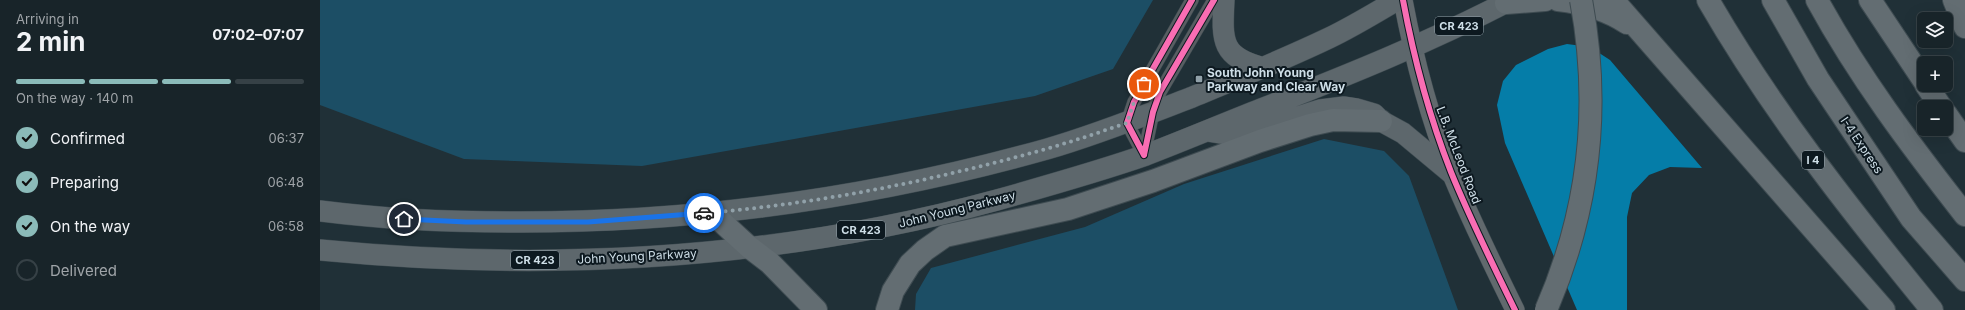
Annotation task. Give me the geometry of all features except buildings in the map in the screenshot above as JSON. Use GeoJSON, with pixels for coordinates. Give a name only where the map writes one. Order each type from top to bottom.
{"type":"FeatureCollection","features":[{"type":"Feature","properties":{"kind":"highway"},"geometry":{"type":"LineString","coordinates":[[1509,1],[1545,0]]}},
{"type":"Feature","properties":{"kind":"highway"},"geometry":{"type":"LineString","coordinates":[[1558,0],[1576,2],[1603,10],[1638,30]]}},
{"type":"Feature","properties":{"kind":"highway"},"geometry":{"type":"LineString","coordinates":[[1546,310],[1572,240],[1582,201],[1589,150],[1591,83],[1588,41],[1581,0]]}},
{"type":"Feature","properties":{"kind":"highway"},"geometry":{"type":"LineString","coordinates":[[1613,0],[1884,310]]}},
{"type":"Feature","properties":{"kind":"highway","name":"I 4"},"geometry":{"type":"LineString","coordinates":[[1708,0],[1748,65],[1804,148],[1874,240],[1932,310]]}},
{"type":"Feature","properties":{"kind":"highway"},"geometry":{"type":"LineString","coordinates":[[1722,0],[1748,65]]}},
{"type":"Feature","properties":{"kind":"highway","name":"I-4 Express"},"geometry":{"type":"LineString","coordinates":[[1773,0],[1818,80],[1911,218],[1965,280]]}},
{"type":"Feature","properties":{"kind":"highway"},"geometry":{"type":"LineString","coordinates":[[1817,0],[1864,80],[1918,155],[1965,215]]}},
{"type":"Feature","properties":{"kind":"highway"},"geometry":{"type":"LineString","coordinates":[[1870,0],[1917,71]]}},
{"type":"Feature","properties":{"kind":"highway"},"geometry":{"type":"LineString","coordinates":[[1954,0],[1965,26]]}},
{"type":"Feature","properties":{"kind":"highway"},"geometry":{"type":"LineString","coordinates":[[887,310],[897,283],[910,264],[925,250],[945,236],[1068,209],[1153,181],[1260,141],[1310,125],[1333,120],[1381,121]]}},
{"type":"Feature","properties":{"kind":"highway"},"geometry":{"type":"LineString","coordinates":[[1953,124],[1965,141]]}},
{"type":"Feature","properties":{"kind":"highway"},"geometry":{"type":"LineString","coordinates":[[712,213],[749,247],[770,263],[816,310]]}},
{"type":"Feature","properties":{"kind":"main road"},"geometry":{"type":"LineString","coordinates":[[1224,0],[1222,34],[1227,46],[1236,57],[1246,64],[1264,68]]}},
{"type":"Feature","properties":{"kind":"main road"},"geometry":{"type":"LineString","coordinates":[[320,211],[404,219],[588,222],[712,213],[804,201],[920,180],[1047,149],[1127,123],[1264,68],[1331,37],[1397,0]]}},
{"type":"Feature","properties":{"kind":"main road","name":"John Young Parkway"},"geometry":{"type":"LineString","coordinates":[[320,250],[374,255],[448,259],[574,260],[647,257],[749,247],[894,224],[971,207],[1049,185],[1144,155],[1412,49],[1509,1]]}},
{"type":"Feature","properties":{"kind":"main road"},"geometry":{"type":"LineString","coordinates":[[1207,130],[1238,136],[1320,110],[1333,108],[1357,109],[1374,114],[1381,121],[1410,139],[1451,173]]}},
{"type":"Feature","properties":{"kind":"street"},"geometry":{"type":"LineString","coordinates":[[1144,155],[1127,123],[1134,102],[1192,0]]}},
{"type":"Feature","properties":{"kind":"street"},"geometry":{"type":"LineString","coordinates":[[1144,155],[1153,112],[1160,92],[1214,0]]}},
{"type":"Feature","properties":{"kind":"street","name":"L.B. McLeod Road"},"geometry":{"type":"LineString","coordinates":[[1403,0],[1412,49],[1434,124],[1451,173],[1515,310]]}},
{"type":"Feature","properties":{"kind":"shaded area"},"geometry":{"type":"Polygon","coordinates":[[[320,0],[1153,0],[1113,69],[1035,96],[642,166],[464,159],[320,105],[320,0]]]}},
{"type":"Feature","properties":{"kind":"shaded area"},"geometry":{"type":"Polygon","coordinates":[[[1567,44],[1590,47],[1610,60],[1702,168],[1670,167],[1649,175],[1632,193],[1627,217],[1627,310],[1577,310],[1505,143],[1497,105],[1503,81],[1516,65],[1548,49],[1567,44]]]}},
{"type":"Feature","properties":{"kind":"shaded area"},"geometry":{"type":"Polygon","coordinates":[[[1324,139],[1384,151],[1409,176],[1458,310],[915,310],[916,294],[931,268],[1085,227],[1184,184],[1324,139]]]}},
{"type":"Feature","properties":{"kind":"cycle path"},"geometry":{"type":"LineString","coordinates":[[1144,155],[1127,123],[1134,102],[1192,0]]}},
{"type":"Feature","properties":{"kind":"cycle path"},"geometry":{"type":"LineString","coordinates":[[1144,155],[1153,112],[1160,92],[1214,0]]}},
{"type":"Feature","properties":{"kind":"cycle path"},"geometry":{"type":"LineString","coordinates":[[1403,0],[1423,87],[1443,151],[1466,207],[1515,310]]}},
{"type":"Feature","properties":{"kind":"way so far"},"geometry":{"type":"LineString","coordinates":[[704,213],[804,201],[920,180],[1047,149],[1127,123],[1134,102],[1144,84]]}},
{"type":"Feature","properties":{"kind":"place","name":"South John Young Parkway and Clear Way"},"geometry":{"type":"Point","coordinates":[1199,79]}},
{"type":"Feature","properties":{"kind":"route"},"geometry":{"type":"LineString","coordinates":[[404,219],[466,222],[588,222],[704,213]]}}]}
